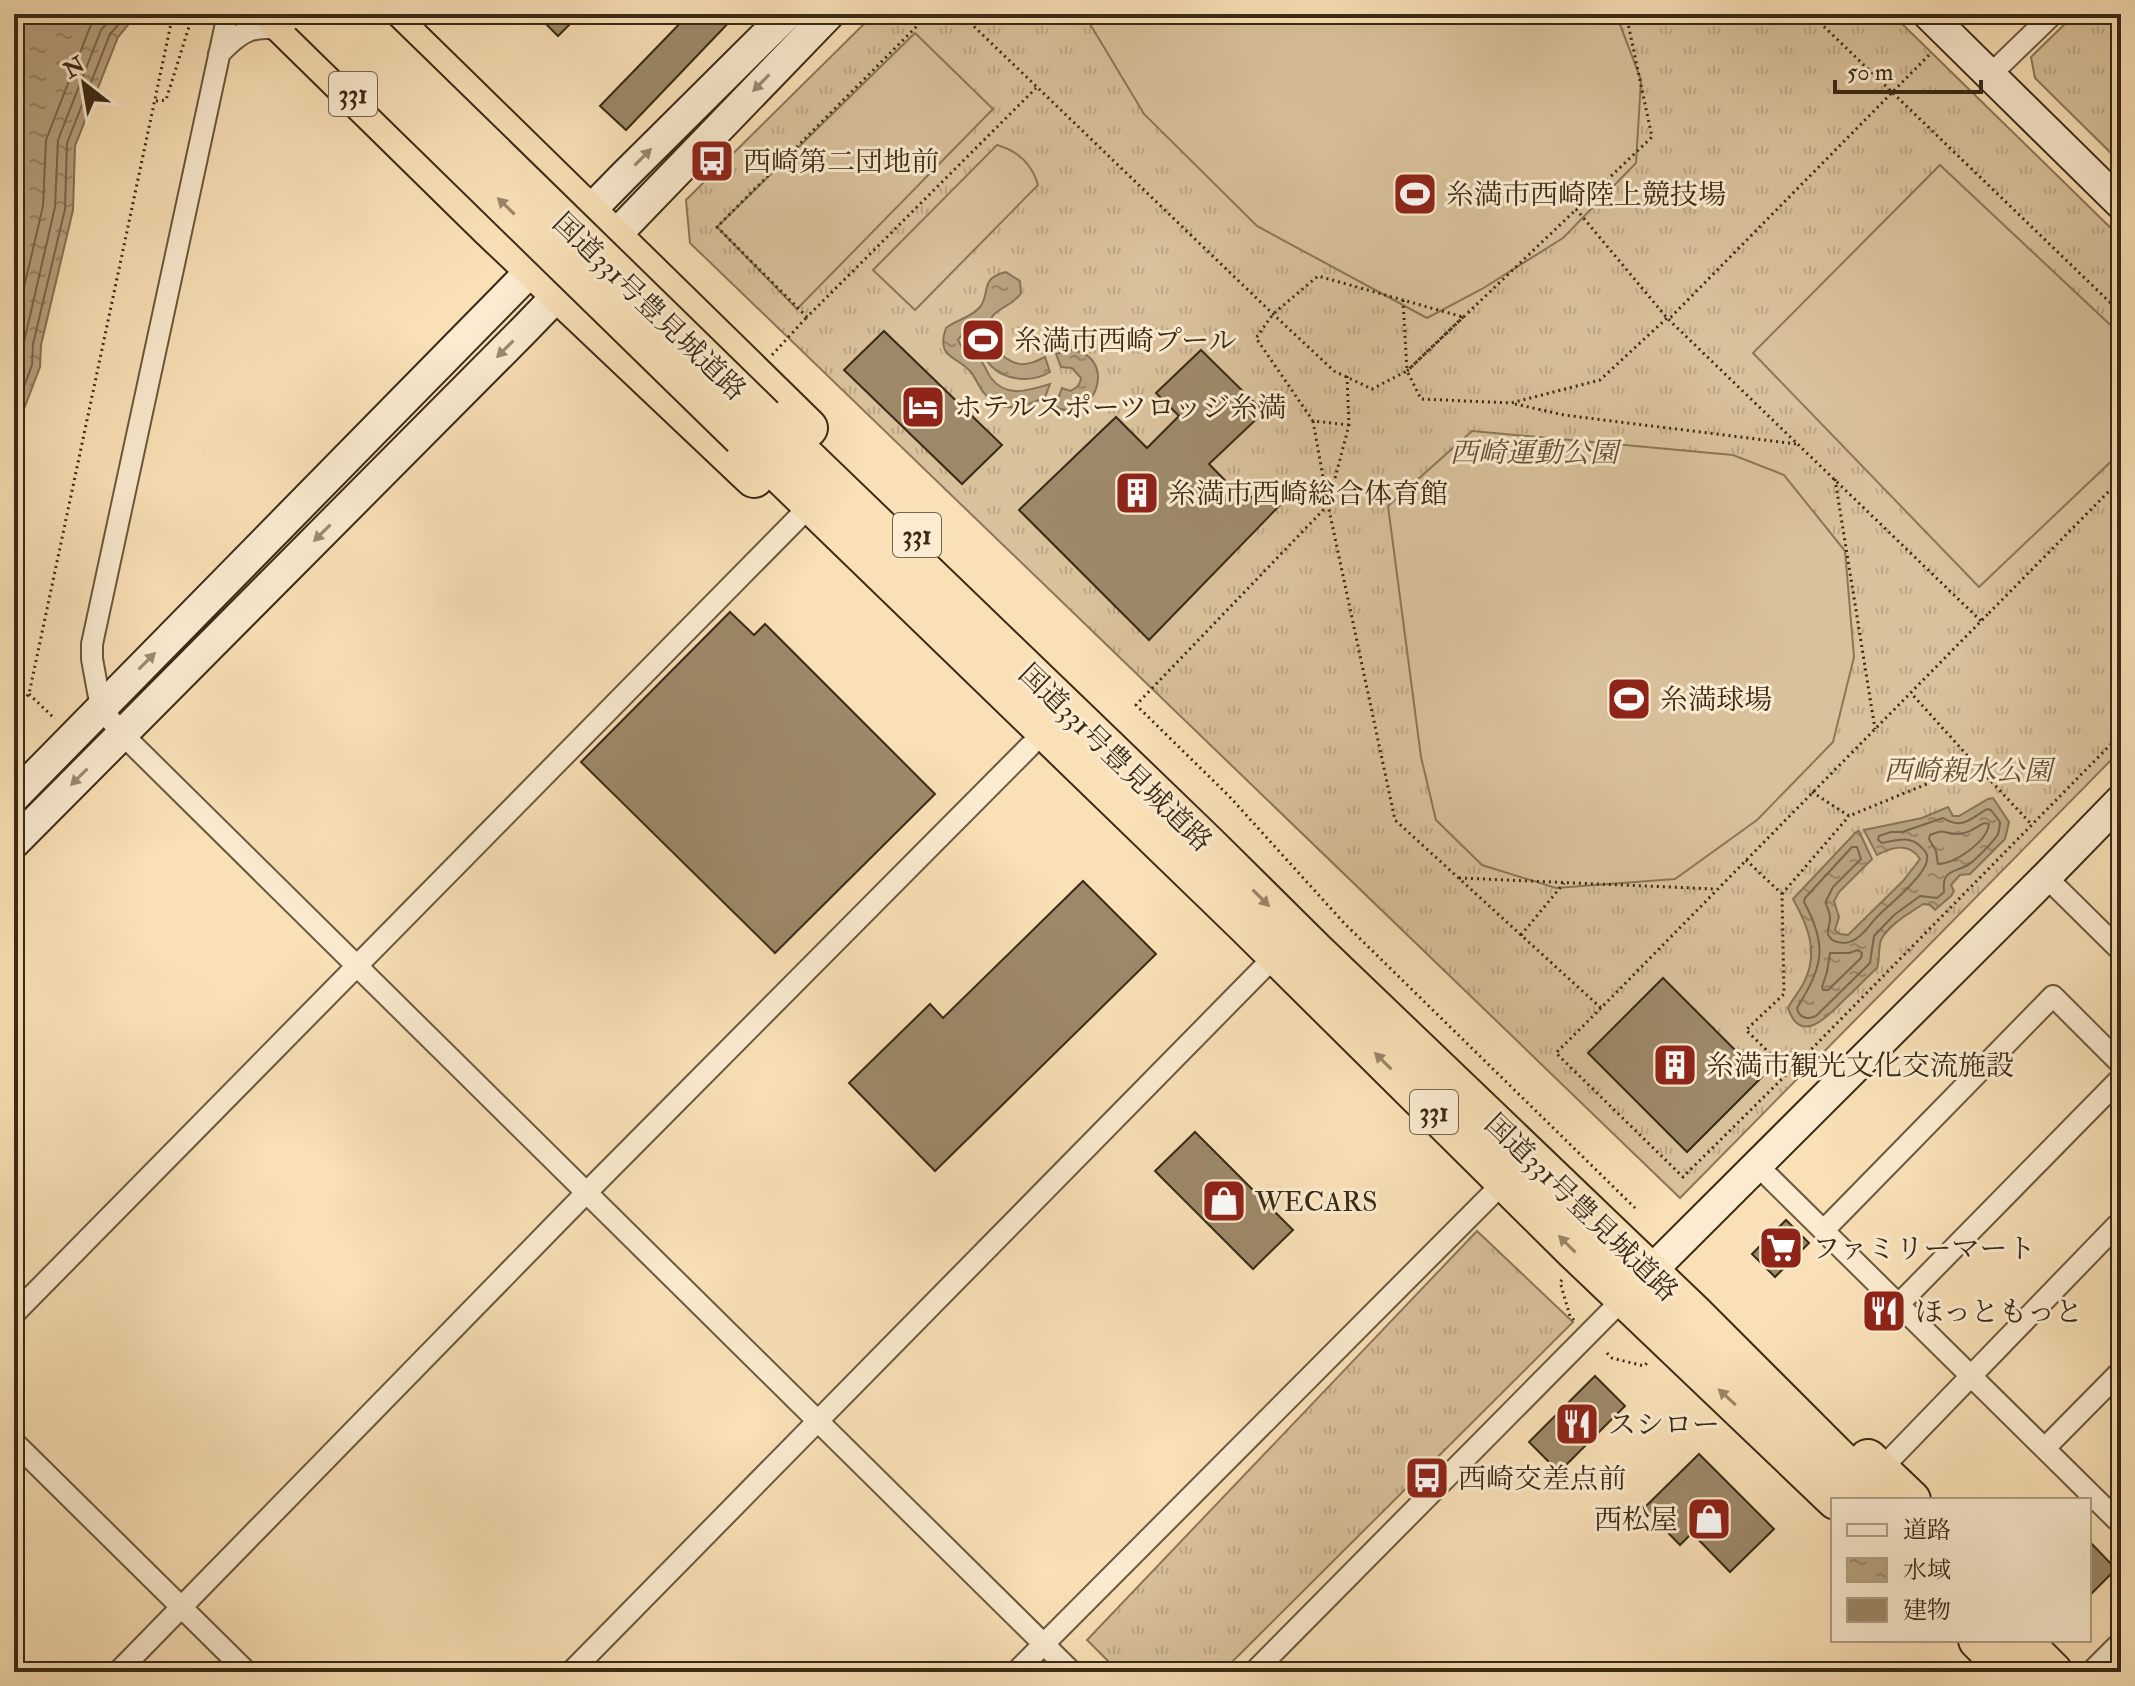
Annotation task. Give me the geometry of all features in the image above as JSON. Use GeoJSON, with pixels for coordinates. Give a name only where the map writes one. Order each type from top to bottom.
{"type":"FeatureCollection","features":[{"type":"Feature","properties":{"kind":"highway","name":"国道331号豊見城道路"},"geometry":{"type":"LineString","coordinates":[[351,14],[1168,850],[1505,1181],[1775,1392],[1831,1428],[1847,1490]]}},
{"type":"Feature","properties":{"kind":"highway","name":"331"},"geometry":{"type":"LineString","coordinates":[[385,14],[1181,795],[1207,844]]}},
{"type":"Feature","properties":{"kind":"highway","name":"国道331号豊見城道路"},"geometry":{"type":"LineString","coordinates":[[290,19],[753,427],[1207,844],[1316,952],[1637,1285],[1847,1490]]}},
{"type":"Feature","properties":{"kind":"highway","name":"331"},"geometry":{"type":"LineString","coordinates":[[290,19],[546,281],[722,450],[798,518],[1030,746],[1099,811],[1168,850]]}},
{"type":"Feature","properties":{"kind":"highway","name":"331"},"geometry":{"type":"LineString","coordinates":[[1847,1490],[1898,1498]]}},
{"type":"Feature","properties":{"kind":"highway"},"geometry":{"type":"LineString","coordinates":[[1952,1642],[1982,1672]]}},
{"type":"Feature","properties":{"kind":"highway"},"geometry":{"type":"LineString","coordinates":[[1980,1642],[2010,1672]]}},
{"type":"Feature","properties":{"kind":"highway"},"geometry":{"type":"LineString","coordinates":[[2023,1642],[2053,1672]]}},
{"type":"Feature","properties":{"kind":"highway"},"geometry":{"type":"LineString","coordinates":[[2052,1642],[2082,1672]]}},
{"type":"Feature","properties":{"kind":"street"},"geometry":{"type":"LineString","coordinates":[[228,14],[92,644],[101,708],[122,734],[1072,1672]]}},
{"type":"Feature","properties":{"kind":"street"},"geometry":{"type":"LineString","coordinates":[[14,843],[122,734],[600,225],[787,14]]}},
{"type":"Feature","properties":{"kind":"street"},"geometry":{"type":"LineString","coordinates":[[600,225],[829,14]]}},
{"type":"Feature","properties":{"kind":"street"},"geometry":{"type":"LineString","coordinates":[[1990,75],[2053,14]]}},
{"type":"Feature","properties":{"kind":"street"},"geometry":{"type":"LineString","coordinates":[[218,56],[238,36],[253,28],[275,28],[290,19]]}},
{"type":"Feature","properties":{"kind":"street"},"geometry":{"type":"LineString","coordinates":[[1938,24],[2121,204]]}},
{"type":"Feature","properties":{"kind":"street"},"geometry":{"type":"LineString","coordinates":[[14,797],[101,708],[546,281]]}},
{"type":"Feature","properties":{"kind":"street"},"geometry":{"type":"LineString","coordinates":[[14,1314],[798,518]]}},
{"type":"Feature","properties":{"kind":"street"},"geometry":{"type":"LineString","coordinates":[[118,1672],[586,1193],[1030,746]]}},
{"type":"Feature","properties":{"kind":"street"},"geometry":{"type":"LineString","coordinates":[[1254,1672],[2121,800]]}},
{"type":"Feature","properties":{"kind":"street"},"geometry":{"type":"LineString","coordinates":[[2046,877],[2121,951]]}},
{"type":"Feature","properties":{"kind":"street"},"geometry":{"type":"LineString","coordinates":[[571,1672],[1276,955]]}},
{"type":"Feature","properties":{"kind":"street"},"geometry":{"type":"LineString","coordinates":[[1824,1230],[2053,996],[2121,1064]]}},
{"type":"Feature","properties":{"kind":"street"},"geometry":{"type":"LineString","coordinates":[[1899,1304],[2121,1078]]}},
{"type":"Feature","properties":{"kind":"street"},"geometry":{"type":"LineString","coordinates":[[1758,1166],[2120,1522]]}},
{"type":"Feature","properties":{"kind":"street"},"geometry":{"type":"LineString","coordinates":[[1016,1672],[1505,1181]]}},
{"type":"Feature","properties":{"kind":"street"},"geometry":{"type":"LineString","coordinates":[[1847,1490],[1971,1376],[2121,1221]]}},
{"type":"Feature","properties":{"kind":"street"},"geometry":{"type":"LineString","coordinates":[[2045,1448],[2121,1371]]}},
{"type":"Feature","properties":{"kind":"street"},"geometry":{"type":"LineString","coordinates":[[14,1442],[247,1672]]}},
{"type":"Feature","properties":{"kind":"street"},"geometry":{"type":"LineString","coordinates":[[2091,1672],[2121,1642]]}},
{"type":"Feature","properties":{"kind":"path"},"geometry":{"type":"LineString","coordinates":[[14,709],[29,694],[173,14]]}},
{"type":"Feature","properties":{"kind":"path"},"geometry":{"type":"LineString","coordinates":[[154,101],[166,100],[193,14]]}},
{"type":"Feature","properties":{"kind":"path"},"geometry":{"type":"LineString","coordinates":[[807,317],[717,227],[929,14]]}},
{"type":"Feature","properties":{"kind":"path"},"geometry":{"type":"LineString","coordinates":[[961,14],[1334,371],[1372,389],[1407,371],[1652,137],[1626,14]]}},
{"type":"Feature","properties":{"kind":"path"},"geometry":{"type":"LineString","coordinates":[[1811,14],[2121,313]]}},
{"type":"Feature","properties":{"kind":"path"},"geometry":{"type":"LineString","coordinates":[[1511,403],[1600,380],[1671,317],[1892,93],[1938,24]]}},
{"type":"Feature","properties":{"kind":"path"},"geometry":{"type":"LineString","coordinates":[[772,355],[1037,87]]}},
{"type":"Feature","properties":{"kind":"path"},"geometry":{"type":"LineString","coordinates":[[1576,209],[1667,318],[1981,621],[1989,613]]}},
{"type":"Feature","properties":{"kind":"path"},"geometry":{"type":"LineString","coordinates":[[1463,317],[1318,276],[1273,314],[1256,338],[1313,421],[1395,820],[1601,1008]]}},
{"type":"Feature","properties":{"kind":"path"},"geometry":{"type":"LineString","coordinates":[[1403,300],[1407,371],[1421,399],[1511,403],[1564,415],[1798,445]]}},
{"type":"Feature","properties":{"kind":"path"},"geometry":{"type":"LineString","coordinates":[[1347,376],[1349,425],[1328,505],[1136,705],[1229,796],[1344,923],[1635,1208]]}},
{"type":"Feature","properties":{"kind":"path"},"geometry":{"type":"LineString","coordinates":[[1313,421],[1349,425]]}},
{"type":"Feature","properties":{"kind":"path"},"geometry":{"type":"LineString","coordinates":[[1835,479],[1875,730]]}},
{"type":"Feature","properties":{"kind":"path"},"geometry":{"type":"LineString","coordinates":[[2121,479],[1556,1053],[1683,1177],[2121,734]]}},
{"type":"Feature","properties":{"kind":"path"},"geometry":{"type":"LineString","coordinates":[[1911,693],[2032,825]]}},
{"type":"Feature","properties":{"kind":"path"},"geometry":{"type":"LineString","coordinates":[[29,694],[62,726]]}},
{"type":"Feature","properties":{"kind":"path"},"geometry":{"type":"LineString","coordinates":[[1789,1072],[1746,1030],[1784,994],[1782,894],[1849,816],[1975,764]]}},
{"type":"Feature","properties":{"kind":"path"},"geometry":{"type":"LineString","coordinates":[[1812,792],[1849,816]]}},
{"type":"Feature","properties":{"kind":"path"},"geometry":{"type":"LineString","coordinates":[[1746,860],[1782,894]]}},
{"type":"Feature","properties":{"kind":"path"},"geometry":{"type":"LineString","coordinates":[[1459,878],[1717,889]]}},
{"type":"Feature","properties":{"kind":"path"},"geometry":{"type":"LineString","coordinates":[[1521,935],[1564,883]]}},
{"type":"Feature","properties":{"kind":"path"},"geometry":{"type":"LineString","coordinates":[[1568,1274],[1560,1282],[1570,1316],[1580,1326]]}},
{"type":"Feature","properties":{"kind":"path"},"geometry":{"type":"LineString","coordinates":[[1607,1353],[1612,1358],[1644,1366],[1651,1359]]}},
{"type":"Feature","properties":{"kind":"green space","name":"西崎運動公園"},"geometry":{"type":"Polygon","coordinates":[[[874,14],[1892,14],[2121,238],[2121,750],[1680,1198],[690,243],[686,200],[874,14]]]}},
{"type":"Feature","properties":{"kind":"green space","name":"糸満市西崎陸上競技場"},"geometry":{"type":"Polygon","coordinates":[[[1084,14],[1616,14],[1641,80],[1636,163],[1563,238],[1482,289],[1427,318],[1257,226],[1144,114],[1084,14]]]}},
{"type":"Feature","properties":{"kind":"green space"},"geometry":{"type":"Polygon","coordinates":[[[2075,14],[2121,14],[2121,163],[2035,78],[2031,57],[2075,14]]]}},
{"type":"Feature","properties":{"kind":"green space"},"geometry":{"type":"Polygon","coordinates":[[[915,33],[993,109],[797,309],[717,227],[915,33]]]}},
{"type":"Feature","properties":{"kind":"green space"},"geometry":{"type":"Polygon","coordinates":[[[997,145],[1023,159],[1038,185],[915,310],[873,270],[997,145]]]}},
{"type":"Feature","properties":{"kind":"green space"},"geometry":{"type":"Polygon","coordinates":[[[1940,165],[2121,335],[2121,452],[1979,587],[1753,353],[1940,165]]]}},
{"type":"Feature","properties":{"kind":"green space","name":"糸満球場"},"geometry":{"type":"Polygon","coordinates":[[[1472,431],[1733,455],[1784,475],[1845,551],[1854,657],[1833,742],[1757,820],[1675,879],[1556,888],[1482,865],[1436,820],[1421,757],[1388,506],[1472,431]]]}},
{"type":"Feature","properties":{"kind":"green space"},"geometry":{"type":"Polygon","coordinates":[[[1477,1231],[1573,1322],[1222,1672],[1119,1672],[1087,1640],[1477,1231]]]}},
{"type":"Feature","properties":{"kind":"water"},"geometry":{"type":"Polygon","coordinates":[[[14,14],[137,14],[118,37],[75,146],[73,210],[41,345],[40,367],[14,435],[14,14]]]}},
{"type":"Feature","properties":{"kind":"water","name":"糸満市西崎プール"},"geometry":{"type":"Polygon","coordinates":[[[1006,272],[1020,281],[1021,293],[992,317],[988,332],[990,339],[999,353],[1013,362],[1027,364],[1045,357],[1050,372],[1027,379],[1004,375],[991,366],[969,334],[962,335],[958,340],[961,346],[979,358],[991,378],[1004,389],[1019,391],[1050,384],[1045,397],[1013,407],[1005,407],[991,400],[970,371],[949,355],[943,345],[946,328],[976,311],[992,278],[1006,272]]]}},
{"type":"Feature","properties":{"kind":"water"},"geometry":{"type":"Polygon","coordinates":[[[1071,350],[1086,355],[1095,364],[1098,375],[1091,399],[1082,407],[1069,410],[1055,407],[1062,388],[1072,390],[1079,385],[1081,378],[1072,368],[1061,367],[1056,354],[1071,350]]]}},
{"type":"Feature","properties":{"kind":"water"},"geometry":{"type":"Polygon","coordinates":[[[1993,798],[2009,822],[2005,839],[1970,874],[1960,875],[1951,885],[1954,891],[1951,896],[1935,910],[1923,904],[1894,924],[1881,940],[1877,968],[1831,1013],[1808,1027],[1800,1025],[1788,1008],[1805,980],[1811,948],[1807,928],[1793,899],[1859,831],[1872,859],[1834,901],[1839,917],[1835,930],[1848,935],[1903,881],[1920,859],[1906,848],[1877,855],[1864,830],[1922,818],[1948,807],[1953,816],[1959,816],[1993,798]]]}},
{"type":"Feature","properties":{"kind":"building"},"geometry":{"type":"Polygon","coordinates":[[[536,14],[580,14],[558,36],[536,14]]]}},
{"type":"Feature","properties":{"kind":"building"},"geometry":{"type":"Polygon","coordinates":[[[689,14],[737,14],[626,130],[600,106],[689,14]]]}},
{"type":"Feature","properties":{"kind":"building","name":"ホテルスポーツロッジ糸満"},"geometry":{"type":"Polygon","coordinates":[[[884,331],[1002,445],[962,484],[844,370],[884,331]]]}},
{"type":"Feature","properties":{"kind":"building","name":"糸満市西崎総合体育館"},"geometry":{"type":"Polygon","coordinates":[[[1201,350],[1264,412],[1209,464],[1246,502],[1265,485],[1283,502],[1149,640],[1019,510],[1116,417],[1147,448],[1179,416],[1156,393],[1201,350]]]}},
{"type":"Feature","properties":{"kind":"building"},"geometry":{"type":"Polygon","coordinates":[[[730,612],[754,635],[765,624],[935,794],[775,953],[581,762],[730,612]]]}},
{"type":"Feature","properties":{"kind":"building"},"geometry":{"type":"Polygon","coordinates":[[[1083,881],[1156,954],[935,1171],[849,1083],[930,1004],[943,1018],[1083,881]]]}},
{"type":"Feature","properties":{"kind":"building","name":"糸満市観光文化交流施設"},"geometry":{"type":"Polygon","coordinates":[[[1663,978],[1762,1077],[1687,1152],[1588,1053],[1663,978]]]}},
{"type":"Feature","properties":{"kind":"building","name":"WECARS"},"geometry":{"type":"Polygon","coordinates":[[[1195,1132],[1293,1230],[1253,1269],[1155,1171],[1195,1132]]]}},
{"type":"Feature","properties":{"kind":"building","name":"ファミリーマート"},"geometry":{"type":"Polygon","coordinates":[[[1786,1220],[1809,1243],[1775,1277],[1752,1254],[1786,1220]]]}},
{"type":"Feature","properties":{"kind":"building","name":"スシロー"},"geometry":{"type":"Polygon","coordinates":[[[1595,1376],[1625,1406],[1559,1472],[1529,1442],[1595,1376]]]}},
{"type":"Feature","properties":{"kind":"building","name":"西松屋"},"geometry":{"type":"Polygon","coordinates":[[[1699,1454],[1774,1529],[1730,1572],[1692,1533],[1680,1545],[1644,1508],[1699,1454]]]}},
{"type":"Feature","properties":{"kind":"building"},"geometry":{"type":"Polygon","coordinates":[[[2091,1543],[2116,1569],[2091,1594],[2091,1543]]]}},
{"type":"Feature","properties":{"kind":"place","name":"西崎第二団地前"},"geometry":{"type":"Point","coordinates":[712,161]}},
{"type":"Feature","properties":{"kind":"place","name":"糸満市西崎陸上競技場"},"geometry":{"type":"Point","coordinates":[1415,194]}},
{"type":"Feature","properties":{"kind":"place","name":"糸満市西崎プール"},"geometry":{"type":"Point","coordinates":[983,340]}},
{"type":"Feature","properties":{"kind":"place","name":"ホテルスポーツロッジ糸満"},"geometry":{"type":"Point","coordinates":[923,407]}},
{"type":"Feature","properties":{"kind":"place","name":"糸満市西崎総合体育館"},"geometry":{"type":"Point","coordinates":[1137,493]}},
{"type":"Feature","properties":{"kind":"place","name":"糸満球場"},"geometry":{"type":"Point","coordinates":[1629,699]}},
{"type":"Feature","properties":{"kind":"place","name":"糸満市観光文化交流施設"},"geometry":{"type":"Point","coordinates":[1675,1065]}},
{"type":"Feature","properties":{"kind":"place","name":"WECARS"},"geometry":{"type":"Point","coordinates":[1224,1201]}},
{"type":"Feature","properties":{"kind":"place","name":"ファミリーマート"},"geometry":{"type":"Point","coordinates":[1781,1248]}},
{"type":"Feature","properties":{"kind":"place","name":"ほっともっと"},"geometry":{"type":"Point","coordinates":[1884,1311]}},
{"type":"Feature","properties":{"kind":"place","name":"スシロー"},"geometry":{"type":"Point","coordinates":[1577,1424]}},
{"type":"Feature","properties":{"kind":"place","name":"西崎交差点前"},"geometry":{"type":"Point","coordinates":[1427,1478]}},
{"type":"Feature","properties":{"kind":"place","name":"西松屋"},"geometry":{"type":"Point","coordinates":[1709,1519]}},
{"type":"Feature","properties":{"kind":"park label","name":"西崎親水公園"},"geometry":{"type":"Point","coordinates":[1968,770]}}]}
